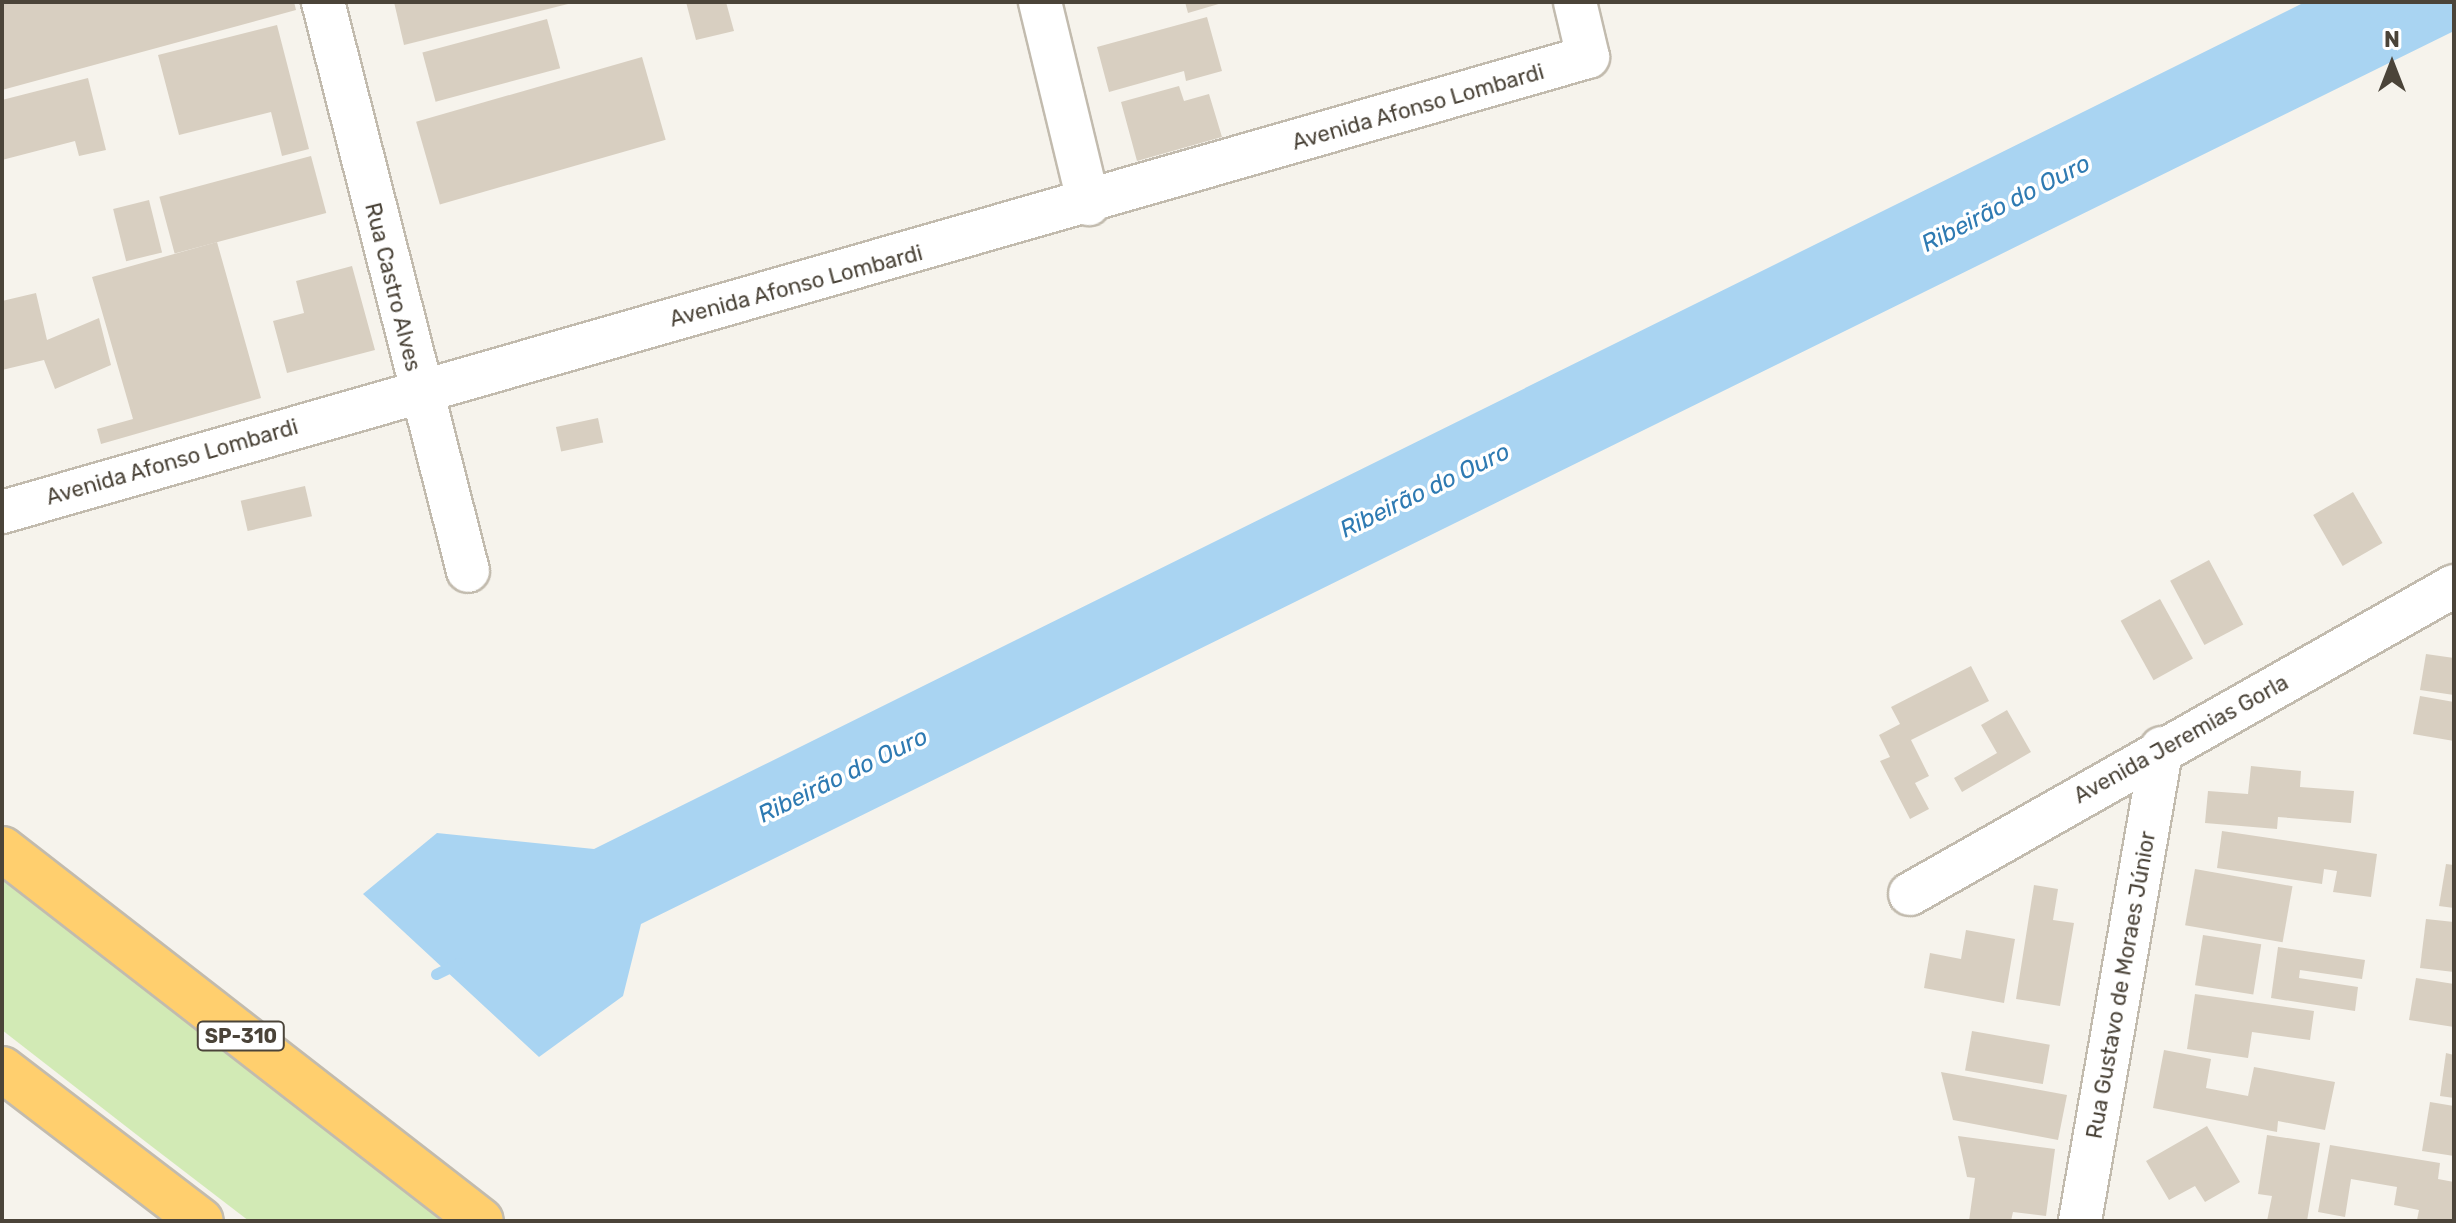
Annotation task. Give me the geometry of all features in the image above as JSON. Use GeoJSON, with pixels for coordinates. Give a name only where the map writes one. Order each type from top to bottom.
{"type":"FeatureCollection","features":[{"type":"Feature","properties":{"kind":"highway","name":"SP-310"},"geometry":{"type":"LineString","coordinates":[[2,849],[481,1221]]}},
{"type":"Feature","properties":{"kind":"highway"},"geometry":{"type":"LineString","coordinates":[[2,1069],[184,1221]]}},
{"type":"Feature","properties":{"kind":"highway"},"geometry":{"type":"LineString","coordinates":[[2,1069],[201,1221]]}},
{"type":"Feature","properties":{"kind":"highway"},"geometry":{"type":"LineString","coordinates":[[298,1081],[504,1221]]}},
{"type":"Feature","properties":{"kind":"street","name":"Rua Castro Alves"},"geometry":{"type":"LineString","coordinates":[[323,2],[418,390],[468,571]]}},
{"type":"Feature","properties":{"kind":"street"},"geometry":{"type":"LineString","coordinates":[[1040,2],[1089,204]]}},
{"type":"Feature","properties":{"kind":"street","name":"Avenida Afonso Lombardi"},"geometry":{"type":"LineString","coordinates":[[2,512],[418,390],[1089,204],[1588,57],[1575,2]]}},
{"type":"Feature","properties":{"kind":"street","name":"Avenida Jeremias Gorla"},"geometry":{"type":"LineString","coordinates":[[1910,894],[2162,748],[2454,586]]}},
{"type":"Feature","properties":{"kind":"street","name":"Rua Gustavo de Moraes Júnior"},"geometry":{"type":"LineString","coordinates":[[2080,1221],[2162,748]]}},
{"type":"Feature","properties":{"kind":"green space"},"geometry":{"type":"Polygon","coordinates":[[[2,871],[455,1221],[249,1221],[146,1142],[2,1030],[2,871]]]}},
{"type":"Feature","properties":{"kind":"water"},"geometry":{"type":"Polygon","coordinates":[[[2305,2],[2454,2],[2454,31],[641,924],[623,996],[539,1057],[363,894],[437,833],[594,849],[2305,2]]]}},
{"type":"Feature","properties":{"kind":"building"},"geometry":{"type":"Polygon","coordinates":[[[2,2],[294,2],[296,10],[2,90],[2,2]]]}},
{"type":"Feature","properties":{"kind":"building"},"geometry":{"type":"Polygon","coordinates":[[[394,2],[572,2],[572,3],[404,45],[394,2]]]}},
{"type":"Feature","properties":{"kind":"building"},"geometry":{"type":"Polygon","coordinates":[[[686,2],[726,2],[734,31],[696,40],[686,2]]]}},
{"type":"Feature","properties":{"kind":"building"},"geometry":{"type":"Polygon","coordinates":[[[1185,2],[1222,2],[1222,3],[1188,13],[1185,2]]]}},
{"type":"Feature","properties":{"kind":"building"},"geometry":{"type":"Polygon","coordinates":[[[1207,17],[1222,71],[1186,81],[1184,71],[1109,92],[1097,47],[1207,17]]]}},
{"type":"Feature","properties":{"kind":"building"},"geometry":{"type":"Polygon","coordinates":[[[547,19],[560,68],[436,102],[422,52],[547,19]]]}},
{"type":"Feature","properties":{"kind":"building"},"geometry":{"type":"Polygon","coordinates":[[[277,25],[309,149],[282,156],[271,112],[179,135],[158,55],[277,25]]]}},
{"type":"Feature","properties":{"kind":"building"},"geometry":{"type":"Polygon","coordinates":[[[642,57],[666,140],[440,204],[416,122],[642,57]]]}},
{"type":"Feature","properties":{"kind":"building"},"geometry":{"type":"Polygon","coordinates":[[[88,78],[106,150],[79,156],[75,141],[2,160],[2,100],[88,78]]]}},
{"type":"Feature","properties":{"kind":"building"},"geometry":{"type":"Polygon","coordinates":[[[1179,86],[1184,101],[1209,94],[1222,137],[1137,161],[1121,102],[1179,86]]]}},
{"type":"Feature","properties":{"kind":"building"},"geometry":{"type":"Polygon","coordinates":[[[311,156],[326,213],[175,254],[159,197],[311,156]]]}},
{"type":"Feature","properties":{"kind":"building"},"geometry":{"type":"Polygon","coordinates":[[[149,200],[162,252],[126,261],[113,209],[149,200]]]}},
{"type":"Feature","properties":{"kind":"building"},"geometry":{"type":"Polygon","coordinates":[[[217,242],[261,398],[101,444],[97,429],[133,419],[92,277],[217,242]]]}},
{"type":"Feature","properties":{"kind":"building"},"geometry":{"type":"Polygon","coordinates":[[[352,266],[375,350],[287,373],[273,321],[304,313],[296,281],[352,266]]]}},
{"type":"Feature","properties":{"kind":"building"},"geometry":{"type":"Polygon","coordinates":[[[36,293],[47,340],[99,318],[111,365],[55,389],[44,360],[2,370],[2,301],[36,293]]]}},
{"type":"Feature","properties":{"kind":"building"},"geometry":{"type":"Polygon","coordinates":[[[598,418],[603,442],[561,451],[556,427],[598,418]]]}},
{"type":"Feature","properties":{"kind":"building"},"geometry":{"type":"Polygon","coordinates":[[[305,486],[312,516],[248,531],[241,501],[305,486]]]}},
{"type":"Feature","properties":{"kind":"building"},"geometry":{"type":"Polygon","coordinates":[[[2353,492],[2382,543],[2343,566],[2313,515],[2353,492]]]}},
{"type":"Feature","properties":{"kind":"building"},"geometry":{"type":"Polygon","coordinates":[[[2209,560],[2243,624],[2204,645],[2170,581],[2209,560]]]}},
{"type":"Feature","properties":{"kind":"building"},"geometry":{"type":"Polygon","coordinates":[[[2160,599],[2193,658],[2154,680],[2121,621],[2160,599]]]}},
{"type":"Feature","properties":{"kind":"building"},"geometry":{"type":"Polygon","coordinates":[[[2426,654],[2454,658],[2454,695],[2420,690],[2426,654]]]}},
{"type":"Feature","properties":{"kind":"building"},"geometry":{"type":"Polygon","coordinates":[[[1971,666],[1989,701],[1911,740],[1929,776],[1915,783],[1929,809],[1910,819],[1880,761],[1890,757],[1879,735],[1900,724],[1891,707],[1971,666]]]}},
{"type":"Feature","properties":{"kind":"building"},"geometry":{"type":"Polygon","coordinates":[[[2420,696],[2454,702],[2454,741],[2413,734],[2420,696]]]}},
{"type":"Feature","properties":{"kind":"building"},"geometry":{"type":"Polygon","coordinates":[[[2007,710],[2031,752],[1962,792],[1954,778],[1997,753],[1981,725],[2007,710]]]}},
{"type":"Feature","properties":{"kind":"building"},"geometry":{"type":"Polygon","coordinates":[[[2251,766],[2301,771],[2300,787],[2354,791],[2351,823],[2278,817],[2277,829],[2205,823],[2208,791],[2248,794],[2251,766]]]}},
{"type":"Feature","properties":{"kind":"building"},"geometry":{"type":"Polygon","coordinates":[[[2222,831],[2377,854],[2371,897],[2333,892],[2337,871],[2324,869],[2322,884],[2217,868],[2222,831]]]}},
{"type":"Feature","properties":{"kind":"building"},"geometry":{"type":"Polygon","coordinates":[[[2446,864],[2454,865],[2454,908],[2439,906],[2446,864]]]}},
{"type":"Feature","properties":{"kind":"building"},"geometry":{"type":"Polygon","coordinates":[[[2195,869],[2292,886],[2283,942],[2185,925],[2195,869]]]}},
{"type":"Feature","properties":{"kind":"building"},"geometry":{"type":"Polygon","coordinates":[[[2034,885],[2058,889],[2053,920],[2074,923],[2060,1006],[2016,999],[2034,885]]]}},
{"type":"Feature","properties":{"kind":"building"},"geometry":{"type":"Polygon","coordinates":[[[2426,919],[2454,922],[2454,972],[2420,968],[2426,919]]]}},
{"type":"Feature","properties":{"kind":"building"},"geometry":{"type":"Polygon","coordinates":[[[1966,930],[2015,939],[2004,1003],[1924,988],[1930,953],[1961,959],[1966,930]]]}},
{"type":"Feature","properties":{"kind":"building"},"geometry":{"type":"Polygon","coordinates":[[[2203,935],[2261,944],[2253,995],[2195,985],[2203,935]]]}},
{"type":"Feature","properties":{"kind":"building"},"geometry":{"type":"Polygon","coordinates":[[[2278,947],[2365,960],[2362,979],[2300,970],[2299,978],[2358,987],[2355,1011],[2271,998],[2278,947]]]}},
{"type":"Feature","properties":{"kind":"building"},"geometry":{"type":"Polygon","coordinates":[[[2416,978],[2454,984],[2454,1027],[2409,1020],[2416,978]]]}},
{"type":"Feature","properties":{"kind":"building"},"geometry":{"type":"Polygon","coordinates":[[[2195,994],[2314,1011],[2310,1040],[2252,1032],[2248,1058],[2187,1049],[2195,994]]]}},
{"type":"Feature","properties":{"kind":"building"},"geometry":{"type":"Polygon","coordinates":[[[1972,1031],[2050,1045],[2043,1084],[1965,1070],[1972,1031]]]}},
{"type":"Feature","properties":{"kind":"building"},"geometry":{"type":"Polygon","coordinates":[[[2164,1050],[2211,1059],[2206,1088],[2248,1096],[2254,1067],[2335,1082],[2325,1130],[2278,1121],[2277,1132],[2153,1108],[2164,1050]]]}},
{"type":"Feature","properties":{"kind":"building"},"geometry":{"type":"Polygon","coordinates":[[[2446,1053],[2454,1055],[2454,1098],[2440,1096],[2446,1053]]]}},
{"type":"Feature","properties":{"kind":"building"},"geometry":{"type":"Polygon","coordinates":[[[1941,1072],[2067,1095],[2058,1140],[1953,1120],[1941,1072]]]}},
{"type":"Feature","properties":{"kind":"building"},"geometry":{"type":"Polygon","coordinates":[[[2430,1102],[2454,1106],[2454,1156],[2422,1151],[2430,1102]]]}},
{"type":"Feature","properties":{"kind":"building"},"geometry":{"type":"Polygon","coordinates":[[[2207,1126],[2240,1182],[2205,1202],[2195,1186],[2169,1200],[2146,1161],[2207,1126]]]}},
{"type":"Feature","properties":{"kind":"building"},"geometry":{"type":"Polygon","coordinates":[[[2267,1135],[2320,1143],[2307,1221],[2267,1221],[2272,1196],[2258,1194],[2267,1135]]]}},
{"type":"Feature","properties":{"kind":"building"},"geometry":{"type":"Polygon","coordinates":[[[1958,1136],[2055,1149],[2046,1216],[2013,1212],[2011,1221],[1969,1221],[1975,1178],[1967,1177],[1958,1136]]]}},
{"type":"Feature","properties":{"kind":"building"},"geometry":{"type":"Polygon","coordinates":[[[2330,1145],[2440,1163],[2438,1179],[2454,1182],[2454,1221],[2417,1220],[2419,1210],[2394,1205],[2397,1187],[2351,1179],[2345,1217],[2318,1212],[2330,1145]]]}},
{"type":"Feature","properties":{"kind":"waterway","name":"Ribeirão do Ouro"},"geometry":{"type":"LineString","coordinates":[[436,974],[459,963]]}}]}
